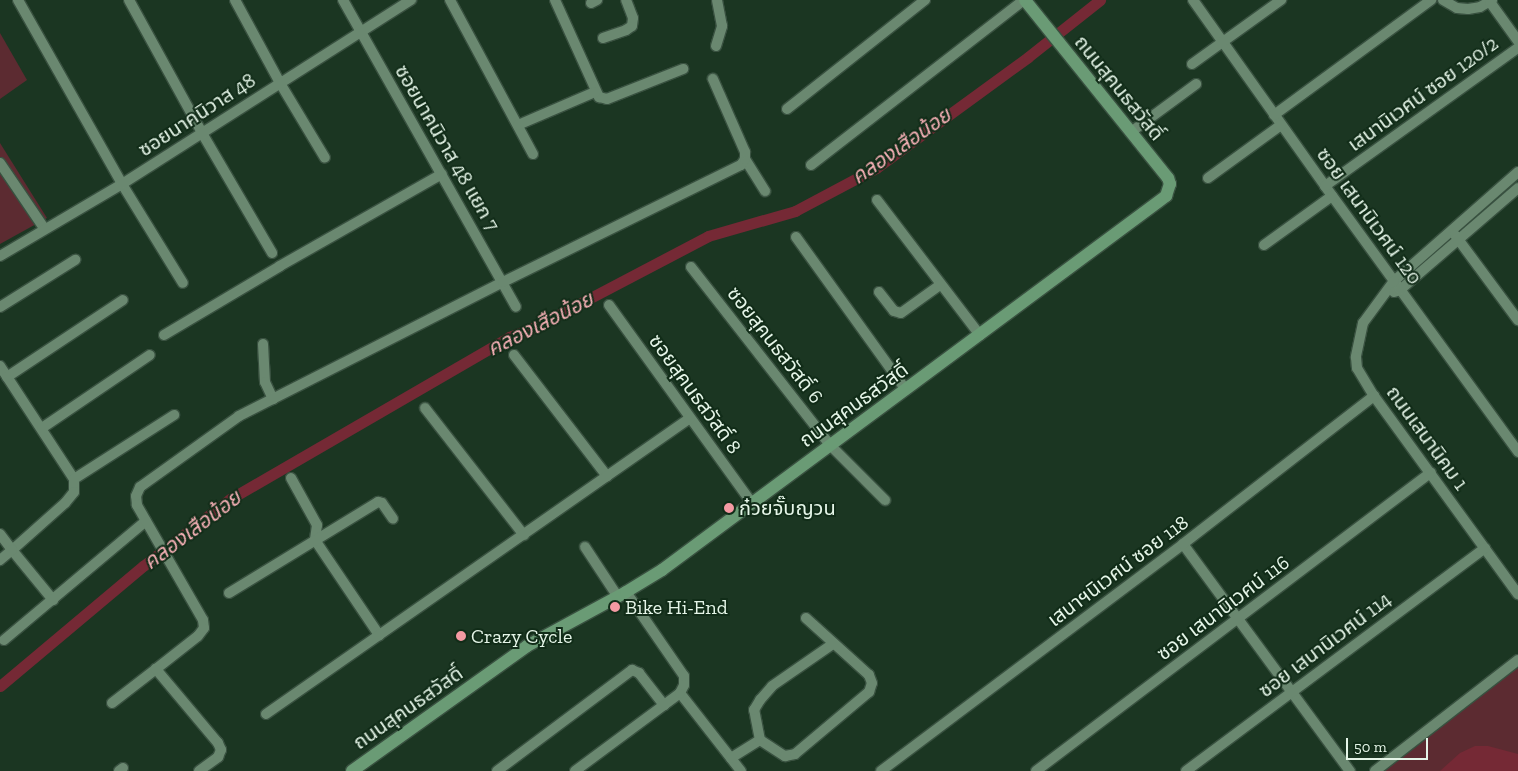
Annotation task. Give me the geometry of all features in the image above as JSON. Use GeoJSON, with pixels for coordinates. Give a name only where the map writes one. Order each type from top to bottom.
{"type":"FeatureCollection","features":[{"type":"Feature","properties":{"kind":"main road","name":"ถนนสุคนธสวัสดิ์"},"geometry":{"type":"LineString","coordinates":[[352,771],[528,646],[662,570],[1166,196],[1170,184],[1168,178],[1024,0]]}},
{"type":"Feature","properties":{"kind":"street"},"geometry":{"type":"LineString","coordinates":[[18,0],[122,184],[183,283]]}},
{"type":"Feature","properties":{"kind":"street"},"geometry":{"type":"LineString","coordinates":[[128,0],[272,253]]}},
{"type":"Feature","properties":{"kind":"street"},"geometry":{"type":"LineString","coordinates":[[235,0],[280,83],[325,158]]}},
{"type":"Feature","properties":{"kind":"street","name":"ซอยนาคนิวาส 48 แยก 7"},"geometry":{"type":"LineString","coordinates":[[343,0],[516,307]]}},
{"type":"Feature","properties":{"kind":"street","name":"ซอยนาคนิวาส 48"},"geometry":{"type":"LineString","coordinates":[[0,256],[44,228],[122,184],[411,0]]}},
{"type":"Feature","properties":{"kind":"street"},"geometry":{"type":"LineString","coordinates":[[450,0],[533,154]]}},
{"type":"Feature","properties":{"kind":"street"},"geometry":{"type":"LineString","coordinates":[[555,0],[595,92],[599,97],[607,99],[683,68]]}},
{"type":"Feature","properties":{"kind":"street"},"geometry":{"type":"LineString","coordinates":[[603,38],[632,26],[633,18],[626,0]]}},
{"type":"Feature","properties":{"kind":"street"},"geometry":{"type":"LineString","coordinates":[[716,46],[722,26],[717,0]]}},
{"type":"Feature","properties":{"kind":"street"},"geometry":{"type":"LineString","coordinates":[[787,109],[925,0]]}},
{"type":"Feature","properties":{"kind":"street"},"geometry":{"type":"LineString","coordinates":[[812,165],[1024,0]]}},
{"type":"Feature","properties":{"kind":"street","name":"ซอย เสนานิเวศน์ 120"},"geometry":{"type":"LineString","coordinates":[[1193,0],[1332,196],[1518,452]]}},
{"type":"Feature","properties":{"kind":"street"},"geometry":{"type":"LineString","coordinates":[[1192,64],[1281,0]]}},
{"type":"Feature","properties":{"kind":"street"},"geometry":{"type":"LineString","coordinates":[[1274,115],[1431,0]]}},
{"type":"Feature","properties":{"kind":"street"},"geometry":{"type":"LineString","coordinates":[[1443,0],[1457,8],[1468,9],[1491,1],[1518,41]]}},
{"type":"Feature","properties":{"kind":"street","name":"เสนานิเวศน์ ซอย 120/2"},"geometry":{"type":"LineString","coordinates":[[1325,186],[1518,48]]}},
{"type":"Feature","properties":{"kind":"street"},"geometry":{"type":"LineString","coordinates":[[112,703],[198,636],[204,628],[203,620],[146,521],[136,496],[140,487],[239,416],[503,282],[741,165],[745,159],[746,152],[713,79]]}},
{"type":"Feature","properties":{"kind":"street"},"geometry":{"type":"LineString","coordinates":[[1131,132],[1196,84]]}},
{"type":"Feature","properties":{"kind":"street"},"geometry":{"type":"LineString","coordinates":[[518,125],[595,92]]}},
{"type":"Feature","properties":{"kind":"street"},"geometry":{"type":"LineString","coordinates":[[1208,178],[1281,125]]}},
{"type":"Feature","properties":{"kind":"street"},"geometry":{"type":"LineString","coordinates":[[745,159],[764,191]]}},
{"type":"Feature","properties":{"kind":"street"},"geometry":{"type":"LineString","coordinates":[[0,163],[44,228]]}},
{"type":"Feature","properties":{"kind":"street"},"geometry":{"type":"LineString","coordinates":[[164,335],[280,266],[442,174]]}},
{"type":"Feature","properties":{"kind":"street"},"geometry":{"type":"LineString","coordinates":[[1514,175],[1518,188]]}},
{"type":"Feature","properties":{"kind":"street","name":"ถนนเสนานิคม 1"},"geometry":{"type":"LineString","coordinates":[[1397,286],[1451,229],[1514,175]]}},
{"type":"Feature","properties":{"kind":"street","name":"ถนนเสนานิคม 1"},"geometry":{"type":"LineString","coordinates":[[1518,188],[1458,239],[1383,295],[1363,323],[1357,342],[1357,368],[1374,396],[1518,594]]}},
{"type":"Feature","properties":{"kind":"street"},"geometry":{"type":"LineString","coordinates":[[1264,245],[1332,196]]}},
{"type":"Feature","properties":{"kind":"street"},"geometry":{"type":"LineString","coordinates":[[877,200],[980,335]]}},
{"type":"Feature","properties":{"kind":"street"},"geometry":{"type":"LineString","coordinates":[[1451,229],[1518,320]]}},
{"type":"Feature","properties":{"kind":"street"},"geometry":{"type":"LineString","coordinates":[[796,237],[906,390]]}},
{"type":"Feature","properties":{"kind":"street"},"geometry":{"type":"LineString","coordinates":[[0,307],[75,260]]}},
{"type":"Feature","properties":{"kind":"street","name":"ซอยสุคนธสวัสดิ์ 6"},"geometry":{"type":"LineString","coordinates":[[692,267],[830,446],[884,500]]}},
{"type":"Feature","properties":{"kind":"street"},"geometry":{"type":"LineString","coordinates":[[879,292],[894,311],[901,313],[940,285]]}},
{"type":"Feature","properties":{"kind":"street"},"geometry":{"type":"LineString","coordinates":[[7,377],[123,300]]}},
{"type":"Feature","properties":{"kind":"street","name":"ซอยสุคนธสวัสดิ์ 8"},"geometry":{"type":"LineString","coordinates":[[609,305],[752,503]]}},
{"type":"Feature","properties":{"kind":"street"},"geometry":{"type":"LineString","coordinates":[[263,344],[266,382],[273,399]]}},
{"type":"Feature","properties":{"kind":"street"},"geometry":{"type":"LineString","coordinates":[[42,428],[150,355]]}},
{"type":"Feature","properties":{"kind":"street"},"geometry":{"type":"LineString","coordinates":[[514,355],[607,476]]}},
{"type":"Feature","properties":{"kind":"street"},"geometry":{"type":"LineString","coordinates":[[0,366],[74,479],[74,492],[65,503],[0,560]]}},
{"type":"Feature","properties":{"kind":"street","name":"เสนาฯนิเวศน์ ซอย 118"},"geometry":{"type":"LineString","coordinates":[[881,771],[1183,544],[1374,396]]}},
{"type":"Feature","properties":{"kind":"street"},"geometry":{"type":"LineString","coordinates":[[425,408],[524,535]]}},
{"type":"Feature","properties":{"kind":"street"},"geometry":{"type":"LineString","coordinates":[[74,479],[174,415]]}},
{"type":"Feature","properties":{"kind":"street"},"geometry":{"type":"LineString","coordinates":[[266,714],[690,418]]}},
{"type":"Feature","properties":{"kind":"street","name":"ซอย เสนานิเวศน์ 116"},"geometry":{"type":"LineString","coordinates":[[1036,771],[1431,472]]}},
{"type":"Feature","properties":{"kind":"street"},"geometry":{"type":"LineString","coordinates":[[292,478],[318,525],[315,540],[379,636]]}},
{"type":"Feature","properties":{"kind":"street"},"geometry":{"type":"LineString","coordinates":[[229,593],[378,502],[382,503],[393,519]]}},
{"type":"Feature","properties":{"kind":"street"},"geometry":{"type":"LineString","coordinates":[[4,640],[146,521]]}},
{"type":"Feature","properties":{"kind":"street"},"geometry":{"type":"LineString","coordinates":[[0,534],[54,600]]}},
{"type":"Feature","properties":{"kind":"street"},"geometry":{"type":"LineString","coordinates":[[1183,544],[1350,771]]}},
{"type":"Feature","properties":{"kind":"street"},"geometry":{"type":"LineString","coordinates":[[575,771],[680,693],[684,685],[684,676],[585,547]]}},
{"type":"Feature","properties":{"kind":"street","name":"ซอย เสนานิเวศน์ 114"},"geometry":{"type":"LineString","coordinates":[[1186,771],[1485,548]]}},
{"type":"Feature","properties":{"kind":"street"},"geometry":{"type":"LineString","coordinates":[[806,618],[834,643],[869,675],[872,683],[868,692],[795,754],[785,756],[760,740],[754,710],[772,686],[834,643]]}},
{"type":"Feature","properties":{"kind":"street"},"geometry":{"type":"LineString","coordinates":[[1375,771],[1518,660]]}},
{"type":"Feature","properties":{"kind":"street"},"geometry":{"type":"LineString","coordinates":[[156,668],[218,743],[221,750],[218,756],[199,771]]}},
{"type":"Feature","properties":{"kind":"street"},"geometry":{"type":"LineString","coordinates":[[497,771],[632,670],[639,673],[664,705]]}},
{"type":"Feature","properties":{"kind":"street"},"geometry":{"type":"LineString","coordinates":[[680,693],[741,771]]}},
{"type":"Feature","properties":{"kind":"street"},"geometry":{"type":"LineString","coordinates":[[731,758],[760,740]]}},
{"type":"Feature","properties":{"kind":"shaded area"},"geometry":{"type":"Polygon","coordinates":[[[0,33],[27,80],[0,99],[0,33]]]}},
{"type":"Feature","properties":{"kind":"shaded area"},"geometry":{"type":"Polygon","coordinates":[[[0,143],[47,218],[0,244],[0,143]]]}},
{"type":"Feature","properties":{"kind":"shaded area"},"geometry":{"type":"Polygon","coordinates":[[[1518,661],[1518,771],[1376,771],[1518,661]]]}},
{"type":"Feature","properties":{"kind":"shaded area"},"geometry":{"type":"Polygon","coordinates":[[[1475,746],[1488,746],[1518,754],[1518,771],[1440,771],[1460,753],[1475,746]]]}},
{"type":"Feature","properties":{"kind":"waterway","name":"คลองเสือน้อย"},"geometry":{"type":"LineString","coordinates":[[0,686],[143,566],[230,499],[509,337],[535,327],[708,236],[795,211],[876,168],[1028,57],[1100,0]]}},
{"type":"Feature","properties":{"kind":"place","name":"ก๋วยจั๊บญวน"},"geometry":{"type":"Point","coordinates":[729,508]}},
{"type":"Feature","properties":{"kind":"place","name":"Bike Hi-End"},"geometry":{"type":"Point","coordinates":[615,607]}},
{"type":"Feature","properties":{"kind":"place","name":"Crazy Cycle"},"geometry":{"type":"Point","coordinates":[461,636]}}]}
